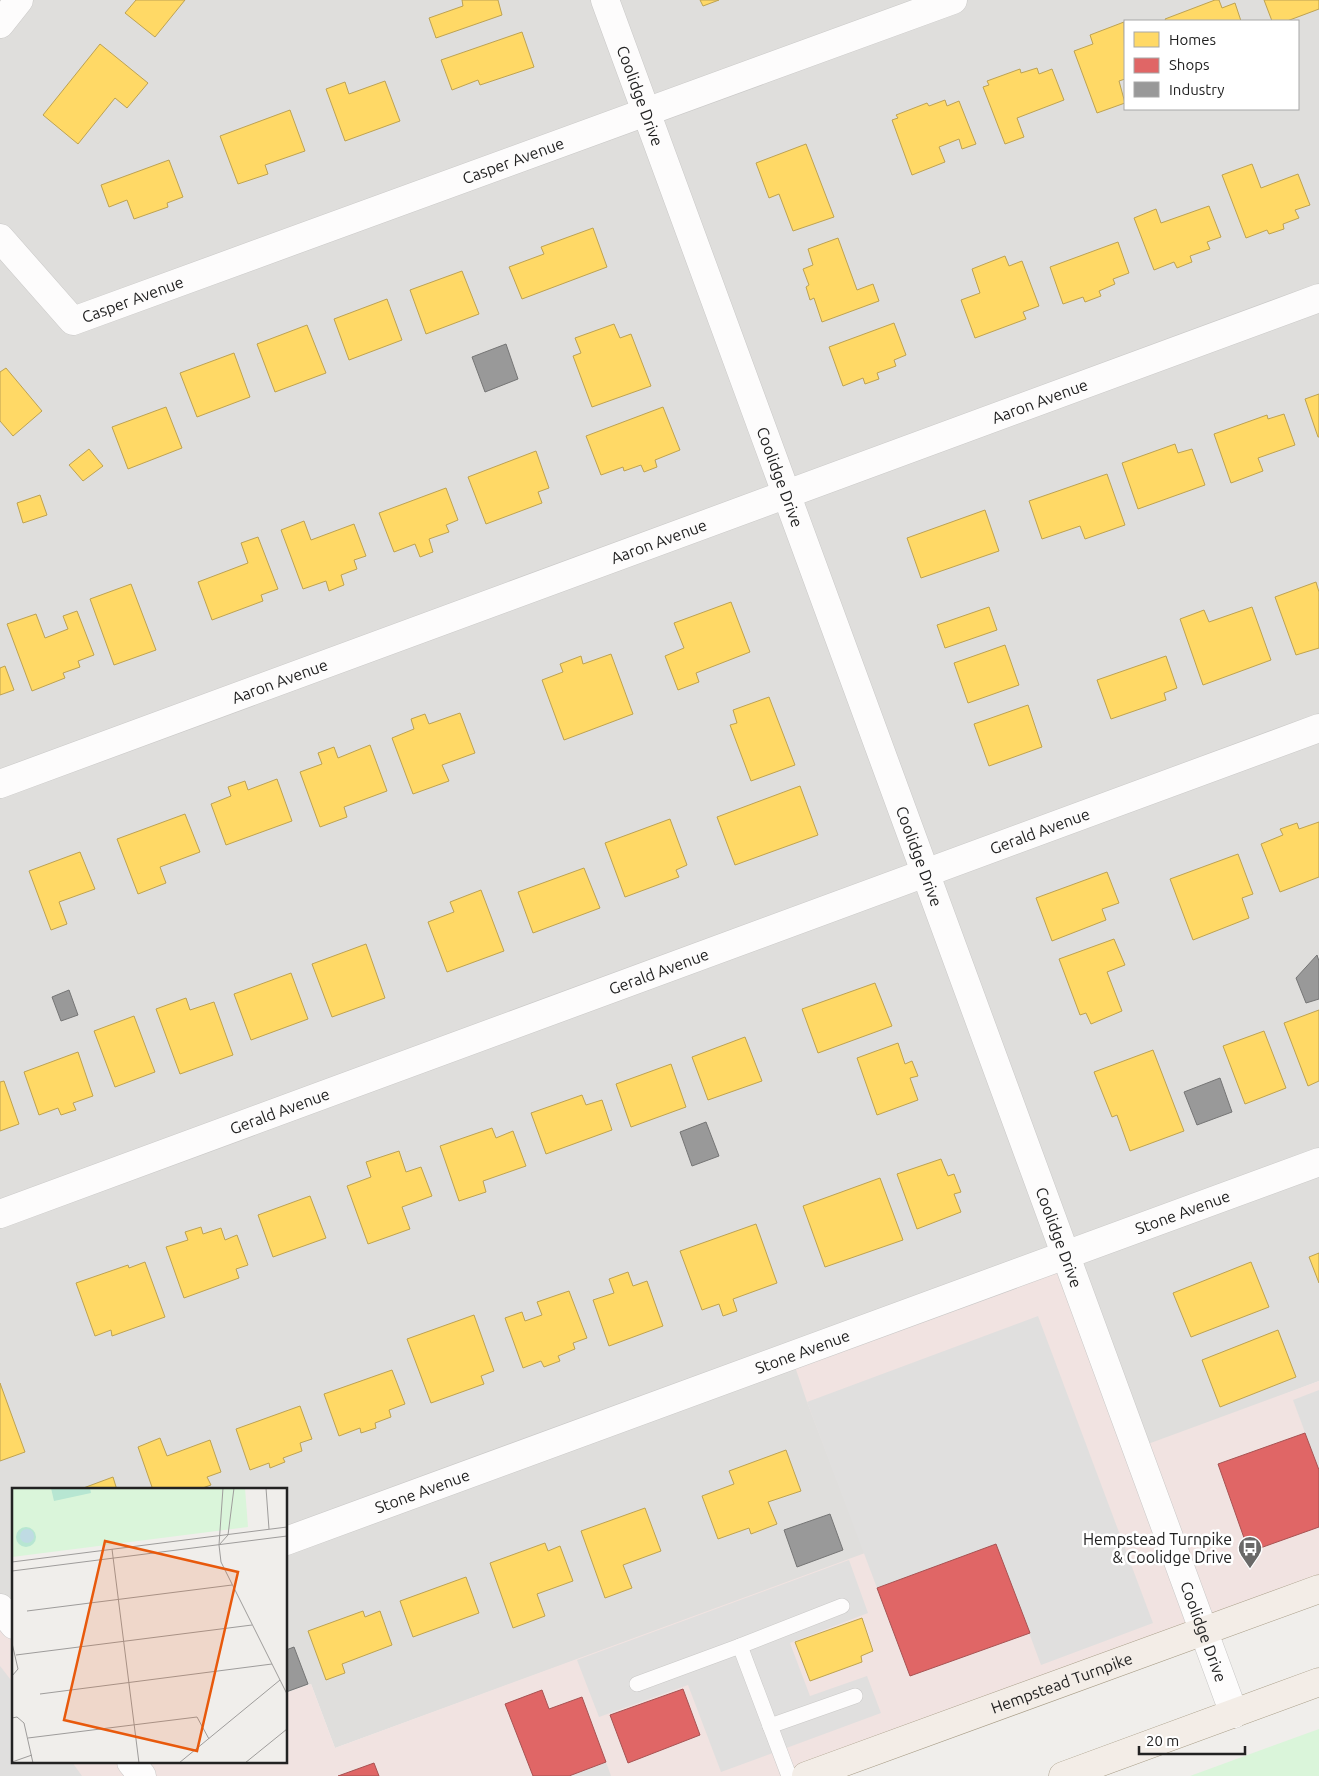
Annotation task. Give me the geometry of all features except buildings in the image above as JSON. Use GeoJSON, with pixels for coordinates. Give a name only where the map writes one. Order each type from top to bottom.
{"type":"FeatureCollection","features":[{"type":"Feature","properties":{"kind":"main road","name":"Hempstead Turnpike"},"geometry":{"type":"LineString","coordinates":[[806,1776],[1319,1589]]}},
{"type":"Feature","properties":{"kind":"main road"},"geometry":{"type":"LineString","coordinates":[[1063,1776],[1319,1682]]}},
{"type":"Feature","properties":{"kind":"street"},"geometry":{"type":"LineString","coordinates":[[0,24],[19,0]]}},
{"type":"Feature","properties":{"kind":"street","name":"Coolidge Drive"},"geometry":{"type":"LineString","coordinates":[[605,0],[645,114],[1234,1714]]}},
{"type":"Feature","properties":{"kind":"street","name":"Casper Avenue"},"geometry":{"type":"LineString","coordinates":[[0,238],[73,321],[645,114],[953,0]]}},
{"type":"Feature","properties":{"kind":"street","name":"Aaron Avenue"},"geometry":{"type":"LineString","coordinates":[[0,784],[785,493],[1319,298]]}},
{"type":"Feature","properties":{"kind":"street","name":"Gerald Avenue"},"geometry":{"type":"LineString","coordinates":[[0,1214],[1319,728]]}},
{"type":"Feature","properties":{"kind":"street","name":"Stone Avenue"},"geometry":{"type":"LineString","coordinates":[[288,1540],[1319,1162]]}},
{"type":"Feature","properties":{"kind":"street"},"geometry":{"type":"LineString","coordinates":[[0,1608],[12,1623]]}},
{"type":"Feature","properties":{"kind":"street"},"geometry":{"type":"LineString","coordinates":[[133,1764],[142,1776]]}},
{"type":"Feature","properties":{"kind":"lane"},"geometry":{"type":"LineString","coordinates":[[637,1684],[842,1606]]}},
{"type":"Feature","properties":{"kind":"lane"},"geometry":{"type":"LineString","coordinates":[[740,1646],[789,1776]]}},
{"type":"Feature","properties":{"kind":"lane"},"geometry":{"type":"LineString","coordinates":[[770,1726],[855,1696]]}},
{"type":"Feature","properties":{"kind":"shaded area"},"geometry":{"type":"Polygon","coordinates":[[[0,0],[1319,0],[1319,1381],[849,1560],[335,1748],[311,1684],[288,1692],[288,1488],[12,1488],[12,1623],[0,1608],[0,0]]]}},
{"type":"Feature","properties":{"kind":"shaded area"},"geometry":{"type":"Polygon","coordinates":[[[1067,1252],[1137,1448],[1319,1381],[1319,1585],[800,1776],[0,1776],[0,1608],[12,1623],[12,1764],[288,1764],[288,1692],[311,1684],[335,1748],[865,1553],[807,1402],[789,1349],[1067,1252]]]}},
{"type":"Feature","properties":{"kind":"shaded area"},"geometry":{"type":"Polygon","coordinates":[[[1038,1316],[1153,1623],[1041,1665],[996,1544],[877,1588],[807,1402],[1038,1316]]]}},
{"type":"Feature","properties":{"kind":"shaded area"},"geometry":{"type":"Polygon","coordinates":[[[1319,1390],[1319,1470],[1293,1400],[1319,1390]]]}},
{"type":"Feature","properties":{"kind":"shaded area"},"geometry":{"type":"Polygon","coordinates":[[[849,1560],[868,1613],[790,1643],[810,1696],[867,1676],[881,1713],[721,1772],[688,1685],[599,1717],[577,1660],[849,1560]]]}},
{"type":"Feature","properties":{"kind":"shaded area"},"geometry":{"type":"Polygon","coordinates":[[[0,1666],[12,1681],[12,1764],[73,1764],[82,1776],[0,1776],[0,1666]]]}},
{"type":"Feature","properties":{"kind":"shaded area"},"geometry":{"type":"Polygon","coordinates":[[[606,1762],[611,1776],[569,1776],[606,1762]]]}},
{"type":"Feature","properties":{"kind":"green space"},"geometry":{"type":"Polygon","coordinates":[[[1319,1729],[1319,1776],[1190,1776],[1319,1729]]]}},
{"type":"Feature","properties":{"kind":"place","name":"Hempstead Turnpike & Coolidge Drive"},"geometry":{"type":"Point","coordinates":[1250,1569]}}]}
